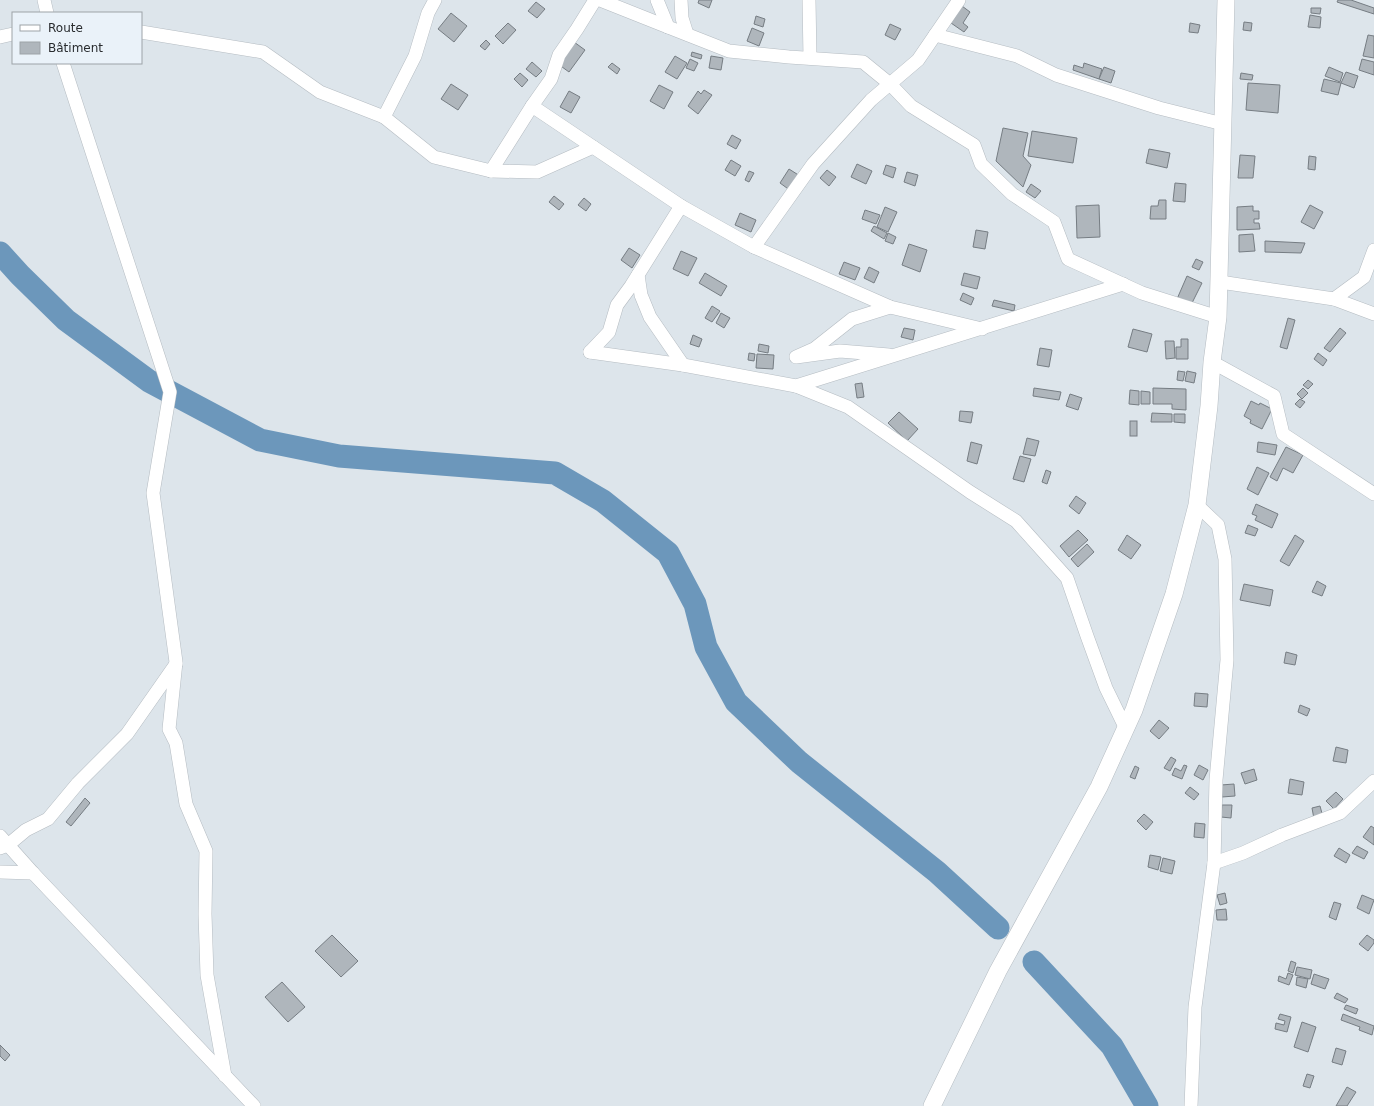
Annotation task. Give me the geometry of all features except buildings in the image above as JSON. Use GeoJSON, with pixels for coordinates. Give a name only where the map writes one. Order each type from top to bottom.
{"type":"FeatureCollection","features":[{"type":"Feature","properties":{"kind":"main road"},"geometry":{"type":"LineString","coordinates":[[932,1106],[998,971],[1099,786],[1137,703],[1172,601],[1197,505],[1218,317],[1226,0]]}},
{"type":"Feature","properties":{"kind":"street"},"geometry":{"type":"LineString","coordinates":[[44,0],[47,12]]}},
{"type":"Feature","properties":{"kind":"street"},"geometry":{"type":"LineString","coordinates":[[384,117],[415,56],[428,13],[435,0]]}},
{"type":"Feature","properties":{"kind":"street"},"geometry":{"type":"LineString","coordinates":[[491,171],[551,79],[559,55],[578,29],[595,0]]}},
{"type":"Feature","properties":{"kind":"street"},"geometry":{"type":"LineString","coordinates":[[600,0],[729,51],[863,62],[890,84],[911,106],[974,145],[981,164],[1012,194],[1054,222],[1068,259],[1142,293],[1218,317]]}},
{"type":"Feature","properties":{"kind":"street"},"geometry":{"type":"LineString","coordinates":[[657,0],[668,26]]}},
{"type":"Feature","properties":{"kind":"street"},"geometry":{"type":"LineString","coordinates":[[681,0],[682,18],[687,34]]}},
{"type":"Feature","properties":{"kind":"street"},"geometry":{"type":"LineString","coordinates":[[809,0],[810,58]]}},
{"type":"Feature","properties":{"kind":"street"},"geometry":{"type":"LineString","coordinates":[[754,247],[813,164],[871,100],[918,60],[959,0]]}},
{"type":"Feature","properties":{"kind":"street"},"geometry":{"type":"LineString","coordinates":[[142,32],[263,52],[320,92],[384,117],[434,157],[491,171],[537,172],[593,147]]}},
{"type":"Feature","properties":{"kind":"street"},"geometry":{"type":"LineString","coordinates":[[0,37],[12,34]]}},
{"type":"Feature","properties":{"kind":"street"},"geometry":{"type":"LineString","coordinates":[[935,35],[1017,56],[1056,75],[1159,108],[1223,124]]}},
{"type":"Feature","properties":{"kind":"street"},"geometry":{"type":"LineString","coordinates":[[63,64],[170,392],[153,493],[176,662],[169,729],[176,743],[186,804],[206,851],[205,914],[207,975],[225,1076]]}},
{"type":"Feature","properties":{"kind":"street"},"geometry":{"type":"LineString","coordinates":[[532,106],[681,206],[754,247],[890,307],[982,329]]}},
{"type":"Feature","properties":{"kind":"street"},"geometry":{"type":"LineString","coordinates":[[681,206],[638,275],[617,305],[608,332],[590,352],[684,365],[796,386],[848,407],[970,492],[1016,521],[1068,578],[1106,688],[1126,728]]}},
{"type":"Feature","properties":{"kind":"street"},"geometry":{"type":"LineString","coordinates":[[1334,299],[1364,277],[1374,250]]}},
{"type":"Feature","properties":{"kind":"street"},"geometry":{"type":"LineString","coordinates":[[638,275],[641,295],[650,317],[684,365]]}},
{"type":"Feature","properties":{"kind":"street"},"geometry":{"type":"LineString","coordinates":[[1220,282],[1334,299],[1374,314]]}},
{"type":"Feature","properties":{"kind":"street"},"geometry":{"type":"LineString","coordinates":[[796,386],[1123,284]]}},
{"type":"Feature","properties":{"kind":"street"},"geometry":{"type":"LineString","coordinates":[[890,307],[852,319],[814,349],[796,356],[840,351],[896,356]]}},
{"type":"Feature","properties":{"kind":"street"},"geometry":{"type":"LineString","coordinates":[[1212,362],[1274,396],[1283,434],[1374,494]]}},
{"type":"Feature","properties":{"kind":"street"},"geometry":{"type":"LineString","coordinates":[[1191,1106],[1195,1007],[1214,863],[1216,780],[1227,660],[1225,559],[1218,525],[1197,505]]}},
{"type":"Feature","properties":{"kind":"street"},"geometry":{"type":"LineString","coordinates":[[176,662],[128,734],[78,783],[48,819],[3,843],[254,1106]]}},
{"type":"Feature","properties":{"kind":"street"},"geometry":{"type":"LineString","coordinates":[[1214,863],[1243,853],[1282,835],[1340,813],[1374,781]]}},
{"type":"Feature","properties":{"kind":"street"},"geometry":{"type":"LineString","coordinates":[[0,872],[33,873]]}},
{"type":"Feature","properties":{"kind":"waterway"},"geometry":{"type":"LineString","coordinates":[[0,253],[66,320],[149,381],[260,440],[339,456],[555,473],[603,501],[668,553],[695,604],[706,647],[736,702],[799,762],[937,872],[998,928]]}},
{"type":"Feature","properties":{"kind":"waterway"},"geometry":{"type":"LineString","coordinates":[[1034,962],[1112,1046],[1147,1106]]}}]}
